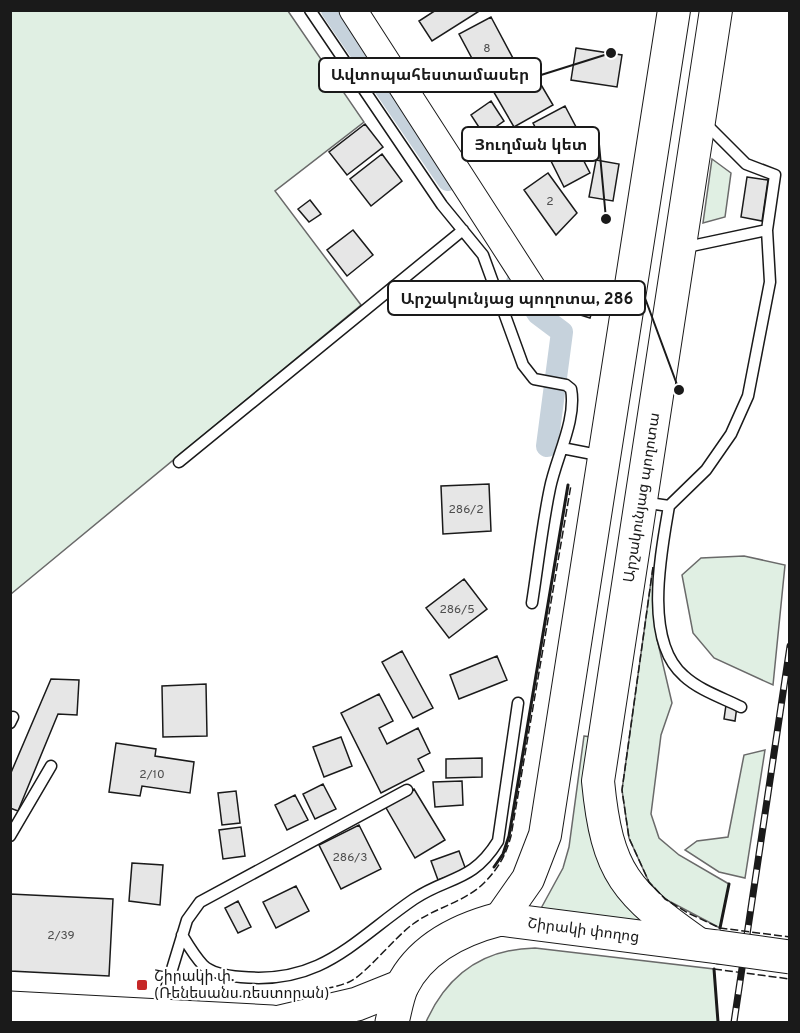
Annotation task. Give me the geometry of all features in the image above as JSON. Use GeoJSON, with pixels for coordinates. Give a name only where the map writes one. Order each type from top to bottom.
{"type":"FeatureCollection","features":[{"type":"Feature","properties":{"kind":"highway","name":"Շիրակի փողոց"},"geometry":{"type":"LineString","coordinates":[[392,1023],[402,986],[426,955],[465,928],[500,919],[789,957]]}},
{"type":"Feature","properties":{"kind":"highway"},"geometry":{"type":"LineString","coordinates":[[280,1023],[357,1004],[402,986]]}},
{"type":"Feature","properties":{"kind":"highway"},"geometry":{"type":"LineString","coordinates":[[10,1008],[272,1023]]}},
{"type":"Feature","properties":{"kind":"main road"},"geometry":{"type":"LineString","coordinates":[[500,919],[528,879],[545,835],[674,10]]}},
{"type":"Feature","properties":{"kind":"main road","name":"Արշակունյաց պողոտա"},"geometry":{"type":"LineString","coordinates":[[709,946],[639,900],[612,859],[601,818],[598,782],[654,504],[679,248],[716,10]]}},
{"type":"Feature","properties":{"kind":"street"},"geometry":{"type":"LineString","coordinates":[[353,10],[536,294]]}},
{"type":"Feature","properties":{"kind":"lane"},"geometry":{"type":"LineString","coordinates":[[310,10],[401,147],[483,255],[523,365],[534,379],[566,385],[571,389],[573,398],[562,448],[550,486],[532,603]]}},
{"type":"Feature","properties":{"kind":"lane"},"geometry":{"type":"LineString","coordinates":[[699,118],[746,164],[775,176],[767,230],[771,282],[748,396],[731,435],[706,470],[654,504],[660,618],[666,655],[684,677],[741,707]]}},
{"type":"Feature","properties":{"kind":"lane"},"geometry":{"type":"LineString","coordinates":[[179,462],[463,230]]}},
{"type":"Feature","properties":{"kind":"lane"},"geometry":{"type":"LineString","coordinates":[[679,248],[767,230]]}},
{"type":"Feature","properties":{"kind":"lane"},"geometry":{"type":"LineString","coordinates":[[562,448],[603,456]]}},
{"type":"Feature","properties":{"kind":"lane"},"geometry":{"type":"LineString","coordinates":[[182,935],[204,966],[225,976],[264,980],[297,973],[328,963],[417,897],[473,871],[488,857],[498,841],[518,703]]}},
{"type":"Feature","properties":{"kind":"lane"},"geometry":{"type":"LineString","coordinates":[[10,836],[51,766]]}},
{"type":"Feature","properties":{"kind":"lane"},"geometry":{"type":"LineString","coordinates":[[158,1016],[187,920],[200,902],[216,891],[406,790]]}},
{"type":"Feature","properties":{"kind":"green space"},"geometry":{"type":"Polygon","coordinates":[[[11,10],[288,11],[364,122],[275,191],[361,305],[11,594],[11,10]]]}},
{"type":"Feature","properties":{"kind":"green space"},"geometry":{"type":"Polygon","coordinates":[[[712,159],[731,173],[725,217],[703,223],[712,159]]]}},
{"type":"Feature","properties":{"kind":"green space"},"geometry":{"type":"Polygon","coordinates":[[[744,556],[785,565],[773,685],[714,658],[693,633],[682,575],[701,558],[744,556]]]}},
{"type":"Feature","properties":{"kind":"green space"},"geometry":{"type":"Polygon","coordinates":[[[653,567],[657,639],[672,703],[661,735],[651,814],[659,838],[679,855],[729,884],[720,928],[665,899],[649,882],[629,838],[622,790],[653,567]]]}},
{"type":"Feature","properties":{"kind":"green space"},"geometry":{"type":"Polygon","coordinates":[[[584,736],[591,737],[613,887],[643,923],[539,912],[563,868],[569,847],[584,736]]]}},
{"type":"Feature","properties":{"kind":"green space"},"geometry":{"type":"Polygon","coordinates":[[[765,750],[745,878],[719,872],[685,850],[697,841],[728,837],[744,755],[765,750]]]}},
{"type":"Feature","properties":{"kind":"green space"},"geometry":{"type":"Polygon","coordinates":[[[535,948],[714,969],[718,1022],[426,1022],[444,991],[468,968],[499,953],[535,948]]]}},
{"type":"Feature","properties":{"kind":"building"},"geometry":{"type":"Polygon","coordinates":[[[436,10],[481,10],[432,41],[419,21],[436,10]]]}},
{"type":"Feature","properties":{"kind":"building"},"geometry":{"type":"Polygon","coordinates":[[[491,17],[515,62],[483,79],[459,34],[491,17]]]}},
{"type":"Feature","properties":{"kind":"building"},"geometry":{"type":"Polygon","coordinates":[[[576,48],[622,55],[617,87],[571,80],[576,48]]]}},
{"type":"Feature","properties":{"kind":"building"},"geometry":{"type":"Polygon","coordinates":[[[530,66],[553,105],[514,127],[492,89],[530,66]]]}},
{"type":"Feature","properties":{"kind":"building"},"geometry":{"type":"Polygon","coordinates":[[[491,101],[504,121],[484,135],[471,115],[491,101]]]}},
{"type":"Feature","properties":{"kind":"building"},"geometry":{"type":"Polygon","coordinates":[[[565,106],[576,127],[544,144],[533,123],[565,106]]]}},
{"type":"Feature","properties":{"kind":"building"},"geometry":{"type":"Polygon","coordinates":[[[365,124],[383,147],[347,175],[329,152],[365,124]]]}},
{"type":"Feature","properties":{"kind":"building"},"geometry":{"type":"Polygon","coordinates":[[[571,136],[590,173],[564,187],[545,149],[571,136]]]}},
{"type":"Feature","properties":{"kind":"building"},"geometry":{"type":"Polygon","coordinates":[[[382,154],[402,181],[371,206],[350,179],[382,154]]]}},
{"type":"Feature","properties":{"kind":"building"},"geometry":{"type":"Polygon","coordinates":[[[596,160],[619,164],[613,201],[589,197],[596,160]]]}},
{"type":"Feature","properties":{"kind":"building"},"geometry":{"type":"Polygon","coordinates":[[[548,173],[577,213],[556,235],[524,190],[548,173]]]}},
{"type":"Feature","properties":{"kind":"building"},"geometry":{"type":"Polygon","coordinates":[[[747,177],[768,180],[762,221],[741,217],[747,177]]]}},
{"type":"Feature","properties":{"kind":"building"},"geometry":{"type":"Polygon","coordinates":[[[310,200],[321,214],[309,222],[298,209],[310,200]]]}},
{"type":"Feature","properties":{"kind":"building"},"geometry":{"type":"Polygon","coordinates":[[[353,230],[373,255],[347,276],[327,250],[353,230]]]}},
{"type":"Feature","properties":{"kind":"building"},"geometry":{"type":"Polygon","coordinates":[[[560,289],[596,299],[590,318],[555,307],[560,289]]]}},
{"type":"Feature","properties":{"kind":"building"},"geometry":{"type":"Polygon","coordinates":[[[489,484],[491,531],[443,534],[441,486],[489,484]]]}},
{"type":"Feature","properties":{"kind":"building"},"geometry":{"type":"Polygon","coordinates":[[[464,579],[487,609],[449,638],[426,608],[464,579]]]}},
{"type":"Feature","properties":{"kind":"building"},"geometry":{"type":"Polygon","coordinates":[[[402,651],[433,708],[413,718],[382,662],[402,651]]]}},
{"type":"Feature","properties":{"kind":"building"},"geometry":{"type":"Polygon","coordinates":[[[497,656],[507,680],[459,699],[450,675],[497,656]]]}},
{"type":"Feature","properties":{"kind":"building"},"geometry":{"type":"Polygon","coordinates":[[[51,679],[79,680],[77,715],[58,714],[18,811],[10,808],[10,775],[51,679]]]}},
{"type":"Feature","properties":{"kind":"building"},"geometry":{"type":"Polygon","coordinates":[[[206,684],[207,736],[163,737],[162,686],[206,684]]]}},
{"type":"Feature","properties":{"kind":"building"},"geometry":{"type":"Polygon","coordinates":[[[379,694],[393,721],[379,728],[387,744],[418,728],[430,753],[418,759],[424,771],[381,793],[341,713],[379,694]]]}},
{"type":"Feature","properties":{"kind":"building"},"geometry":{"type":"Polygon","coordinates":[[[726,705],[737,706],[735,721],[724,719],[726,705]]]}},
{"type":"Feature","properties":{"kind":"building"},"geometry":{"type":"Polygon","coordinates":[[[341,737],[352,766],[324,777],[313,747],[341,737]]]}},
{"type":"Feature","properties":{"kind":"building"},"geometry":{"type":"Polygon","coordinates":[[[116,743],[156,749],[155,756],[194,762],[190,793],[142,786],[140,796],[109,792],[116,743]]]}},
{"type":"Feature","properties":{"kind":"building"},"geometry":{"type":"Polygon","coordinates":[[[482,758],[482,777],[446,778],[446,759],[482,758]]]}},
{"type":"Feature","properties":{"kind":"building"},"geometry":{"type":"Polygon","coordinates":[[[462,781],[463,805],[435,807],[433,782],[462,781]]]}},
{"type":"Feature","properties":{"kind":"building"},"geometry":{"type":"Polygon","coordinates":[[[323,784],[336,809],[315,819],[303,794],[323,784]]]}},
{"type":"Feature","properties":{"kind":"building"},"geometry":{"type":"Polygon","coordinates":[[[414,789],[445,840],[415,858],[385,806],[414,789]]]}},
{"type":"Feature","properties":{"kind":"building"},"geometry":{"type":"Polygon","coordinates":[[[236,791],[240,823],[222,825],[218,793],[236,791]]]}},
{"type":"Feature","properties":{"kind":"building"},"geometry":{"type":"Polygon","coordinates":[[[295,795],[308,820],[287,830],[275,805],[295,795]]]}},
{"type":"Feature","properties":{"kind":"building"},"geometry":{"type":"Polygon","coordinates":[[[359,825],[381,869],[341,889],[319,845],[359,825]]]}},
{"type":"Feature","properties":{"kind":"building"},"geometry":{"type":"Polygon","coordinates":[[[241,827],[245,856],[223,859],[219,830],[241,827]]]}},
{"type":"Feature","properties":{"kind":"building"},"geometry":{"type":"Polygon","coordinates":[[[459,851],[466,870],[438,880],[431,861],[459,851]]]}},
{"type":"Feature","properties":{"kind":"building"},"geometry":{"type":"Polygon","coordinates":[[[132,863],[163,865],[160,905],[129,901],[132,863]]]}},
{"type":"Feature","properties":{"kind":"building"},"geometry":{"type":"Polygon","coordinates":[[[296,886],[309,911],[276,928],[263,902],[296,886]]]}},
{"type":"Feature","properties":{"kind":"building"},"geometry":{"type":"Polygon","coordinates":[[[10,894],[113,899],[109,976],[10,971],[10,894]]]}},
{"type":"Feature","properties":{"kind":"building"},"geometry":{"type":"Polygon","coordinates":[[[238,901],[251,927],[238,933],[225,908],[238,901]]]}},
{"type":"Feature","properties":{"kind":"waterway"},"geometry":{"type":"LineString","coordinates":[[332,10],[448,180]]}},
{"type":"Feature","properties":{"kind":"waterway"},"geometry":{"type":"LineString","coordinates":[[517,282],[538,314],[562,332],[547,446]]}},
{"type":"Feature","properties":{"kind":"railway"},"geometry":{"type":"LineString","coordinates":[[734,1022],[790,646]]}},
{"type":"Feature","properties":{"kind":"fence"},"geometry":{"type":"LineString","coordinates":[[194,998],[315,991],[349,982],[363,972],[413,924],[476,890],[493,872],[504,856],[511,836],[571,485]]}},
{"type":"Feature","properties":{"kind":"fence"},"geometry":{"type":"LineString","coordinates":[[653,567],[622,790],[629,838],[649,882],[665,899],[720,928],[790,937]]}},
{"type":"Feature","properties":{"kind":"fence"},"geometry":{"type":"LineString","coordinates":[[714,969],[790,979]]}},
{"type":"Feature","properties":{"kind":"wall"},"geometry":{"type":"LineString","coordinates":[[494,867],[503,854],[509,836],[568,485]]}},
{"type":"Feature","properties":{"kind":"wall"},"geometry":{"type":"LineString","coordinates":[[720,928],[729,884]]}},
{"type":"Feature","properties":{"kind":"wall"},"geometry":{"type":"LineString","coordinates":[[714,969],[718,1022]]}},
{"type":"Feature","properties":{"kind":"place","name":"Ավտոպահեստամասեր"},"geometry":{"type":"Point","coordinates":[611,53]}},
{"type":"Feature","properties":{"kind":"place","name":"Յուղման կետ"},"geometry":{"type":"Point","coordinates":[606,219]}},
{"type":"Feature","properties":{"kind":"place","name":"Արշակունյաց պողոտա, 286"},"geometry":{"type":"Point","coordinates":[679,390]}},
{"type":"Feature","properties":{"kind":"place","name":"Շիրակի փ. (Ռենեսանս ռեստորան)"},"geometry":{"type":"Point","coordinates":[142,985]}}]}
